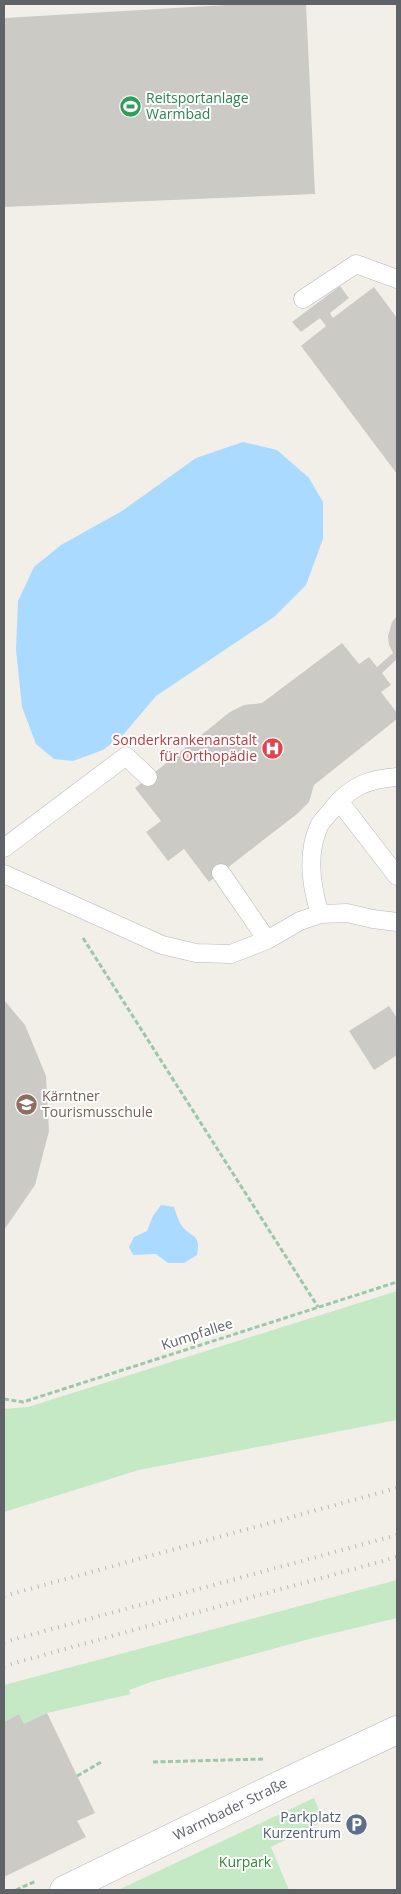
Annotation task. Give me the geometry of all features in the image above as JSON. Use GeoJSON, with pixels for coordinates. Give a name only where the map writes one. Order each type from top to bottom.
{"type":"FeatureCollection","features":[{"type":"Feature","properties":{"kind":"street","name":"Warmbader Straße"},"geometry":{"type":"LineString","coordinates":[[64,1890],[397,1730]]}},
{"type":"Feature","properties":{"kind":"lane"},"geometry":{"type":"LineString","coordinates":[[303,299],[356,264],[397,279]]}},
{"type":"Feature","properties":{"kind":"lane"},"geometry":{"type":"LineString","coordinates":[[4,848],[126,756],[148,777]]}},
{"type":"Feature","properties":{"kind":"lane"},"geometry":{"type":"LineString","coordinates":[[320,914],[313,891],[311,866],[312,846],[319,825],[339,801],[359,785],[378,778],[397,777]]}},
{"type":"Feature","properties":{"kind":"lane"},"geometry":{"type":"LineString","coordinates":[[339,801],[397,876]]}},
{"type":"Feature","properties":{"kind":"lane"},"geometry":{"type":"LineString","coordinates":[[221,873],[267,940]]}},
{"type":"Feature","properties":{"kind":"lane"},"geometry":{"type":"LineString","coordinates":[[4,874],[162,945],[196,953],[230,954],[267,940],[300,921],[320,914],[347,913],[373,920],[397,922]]}},
{"type":"Feature","properties":{"kind":"path"},"geometry":{"type":"LineString","coordinates":[[59,899],[318,1307]]}},
{"type":"Feature","properties":{"kind":"path","name":"Kumpfallee"},"geometry":{"type":"LineString","coordinates":[[4,1399],[23,1402],[397,1282]]}},
{"type":"Feature","properties":{"kind":"path"},"geometry":{"type":"LineString","coordinates":[[153,1762],[271,1760]]}},
{"type":"Feature","properties":{"kind":"path"},"geometry":{"type":"LineString","coordinates":[[77,1776],[103,1761]]}},
{"type":"Feature","properties":{"kind":"green space"},"geometry":{"type":"Polygon","coordinates":[[[397,1291],[397,1420],[139,1470],[4,1512],[4,1409],[28,1407],[397,1291]]]}},
{"type":"Feature","properties":{"kind":"green space"},"geometry":{"type":"Polygon","coordinates":[[[397,1580],[397,1618],[313,1638],[151,1682],[129,1690],[131,1694],[47,1713],[24,1724],[19,1714],[4,1722],[4,1685],[397,1580]]]}},
{"type":"Feature","properties":{"kind":"green space","name":"Kurpark"},"geometry":{"type":"Polygon","coordinates":[[[314,1798],[324,1821],[271,1847],[289,1890],[118,1890],[314,1798]]]}},
{"type":"Feature","properties":{"kind":"water"},"geometry":{"type":"Polygon","coordinates":[[[243,442],[277,450],[309,478],[323,502],[323,539],[306,585],[274,617],[156,696],[123,735],[103,750],[73,761],[54,759],[36,744],[22,707],[16,650],[18,601],[34,567],[61,545],[122,511],[196,458],[243,442]]]}},
{"type":"Feature","properties":{"kind":"water"},"geometry":{"type":"Polygon","coordinates":[[[161,1205],[174,1207],[182,1226],[197,1240],[197,1255],[184,1263],[168,1263],[156,1254],[133,1255],[129,1247],[134,1237],[147,1231],[153,1216],[161,1205]]]}},
{"type":"Feature","properties":{"kind":"building"},"geometry":{"type":"Polygon","coordinates":[[[243,4],[306,4],[315,194],[4,207],[4,18],[243,4]]]}},
{"type":"Feature","properties":{"kind":"building"},"geometry":{"type":"Polygon","coordinates":[[[340,286],[349,298],[330,313],[333,318],[374,287],[397,318],[397,474],[301,346],[326,326],[320,318],[301,332],[292,322],[340,286]]]}},
{"type":"Feature","properties":{"kind":"building","name":"Sonderkrankenanstalt für Orthopädie"},"geometry":{"type":"Polygon","coordinates":[[[397,616],[397,659],[382,673],[391,685],[381,692],[397,713],[397,719],[314,785],[309,802],[297,814],[209,882],[184,849],[168,861],[146,832],[161,821],[135,788],[230,712],[244,705],[262,703],[342,643],[359,664],[369,657],[377,667],[393,653],[389,645],[388,636],[392,622],[397,616]]]}},
{"type":"Feature","properties":{"kind":"building","name":"Kärntner Tourismusschule"},"geometry":{"type":"Polygon","coordinates":[[[4,1000],[25,1025],[46,1076],[49,1131],[35,1185],[4,1230],[4,1000]]]}},
{"type":"Feature","properties":{"kind":"building"},"geometry":{"type":"Polygon","coordinates":[[[389,1006],[397,1018],[397,1055],[374,1070],[349,1031],[389,1006]]]}},
{"type":"Feature","properties":{"kind":"building"},"geometry":{"type":"Polygon","coordinates":[[[47,1713],[95,1813],[77,1821],[86,1837],[4,1877],[4,1722],[19,1714],[24,1724],[47,1713]]]}},
{"type":"Feature","properties":{"kind":"railway"},"geometry":{"type":"LineString","coordinates":[[4,1596],[397,1488]]}},
{"type":"Feature","properties":{"kind":"railway"},"geometry":{"type":"LineString","coordinates":[[4,1642],[397,1535]]}},
{"type":"Feature","properties":{"kind":"railway"},"geometry":{"type":"LineString","coordinates":[[4,1666],[397,1557]]}},
{"type":"Feature","properties":{"kind":"place","name":"Reitsportanlage Warmbad"},"geometry":{"type":"Point","coordinates":[130,106]}},
{"type":"Feature","properties":{"kind":"place","name":"Sonderkrankenanstalt für Orthopädie"},"geometry":{"type":"Point","coordinates":[273,748]}},
{"type":"Feature","properties":{"kind":"place","name":"Kärntner Tourismusschule"},"geometry":{"type":"Point","coordinates":[26,1104]}},
{"type":"Feature","properties":{"kind":"place","name":"Parkplatz Kurzentrum"},"geometry":{"type":"Point","coordinates":[357,1825]}}]}
